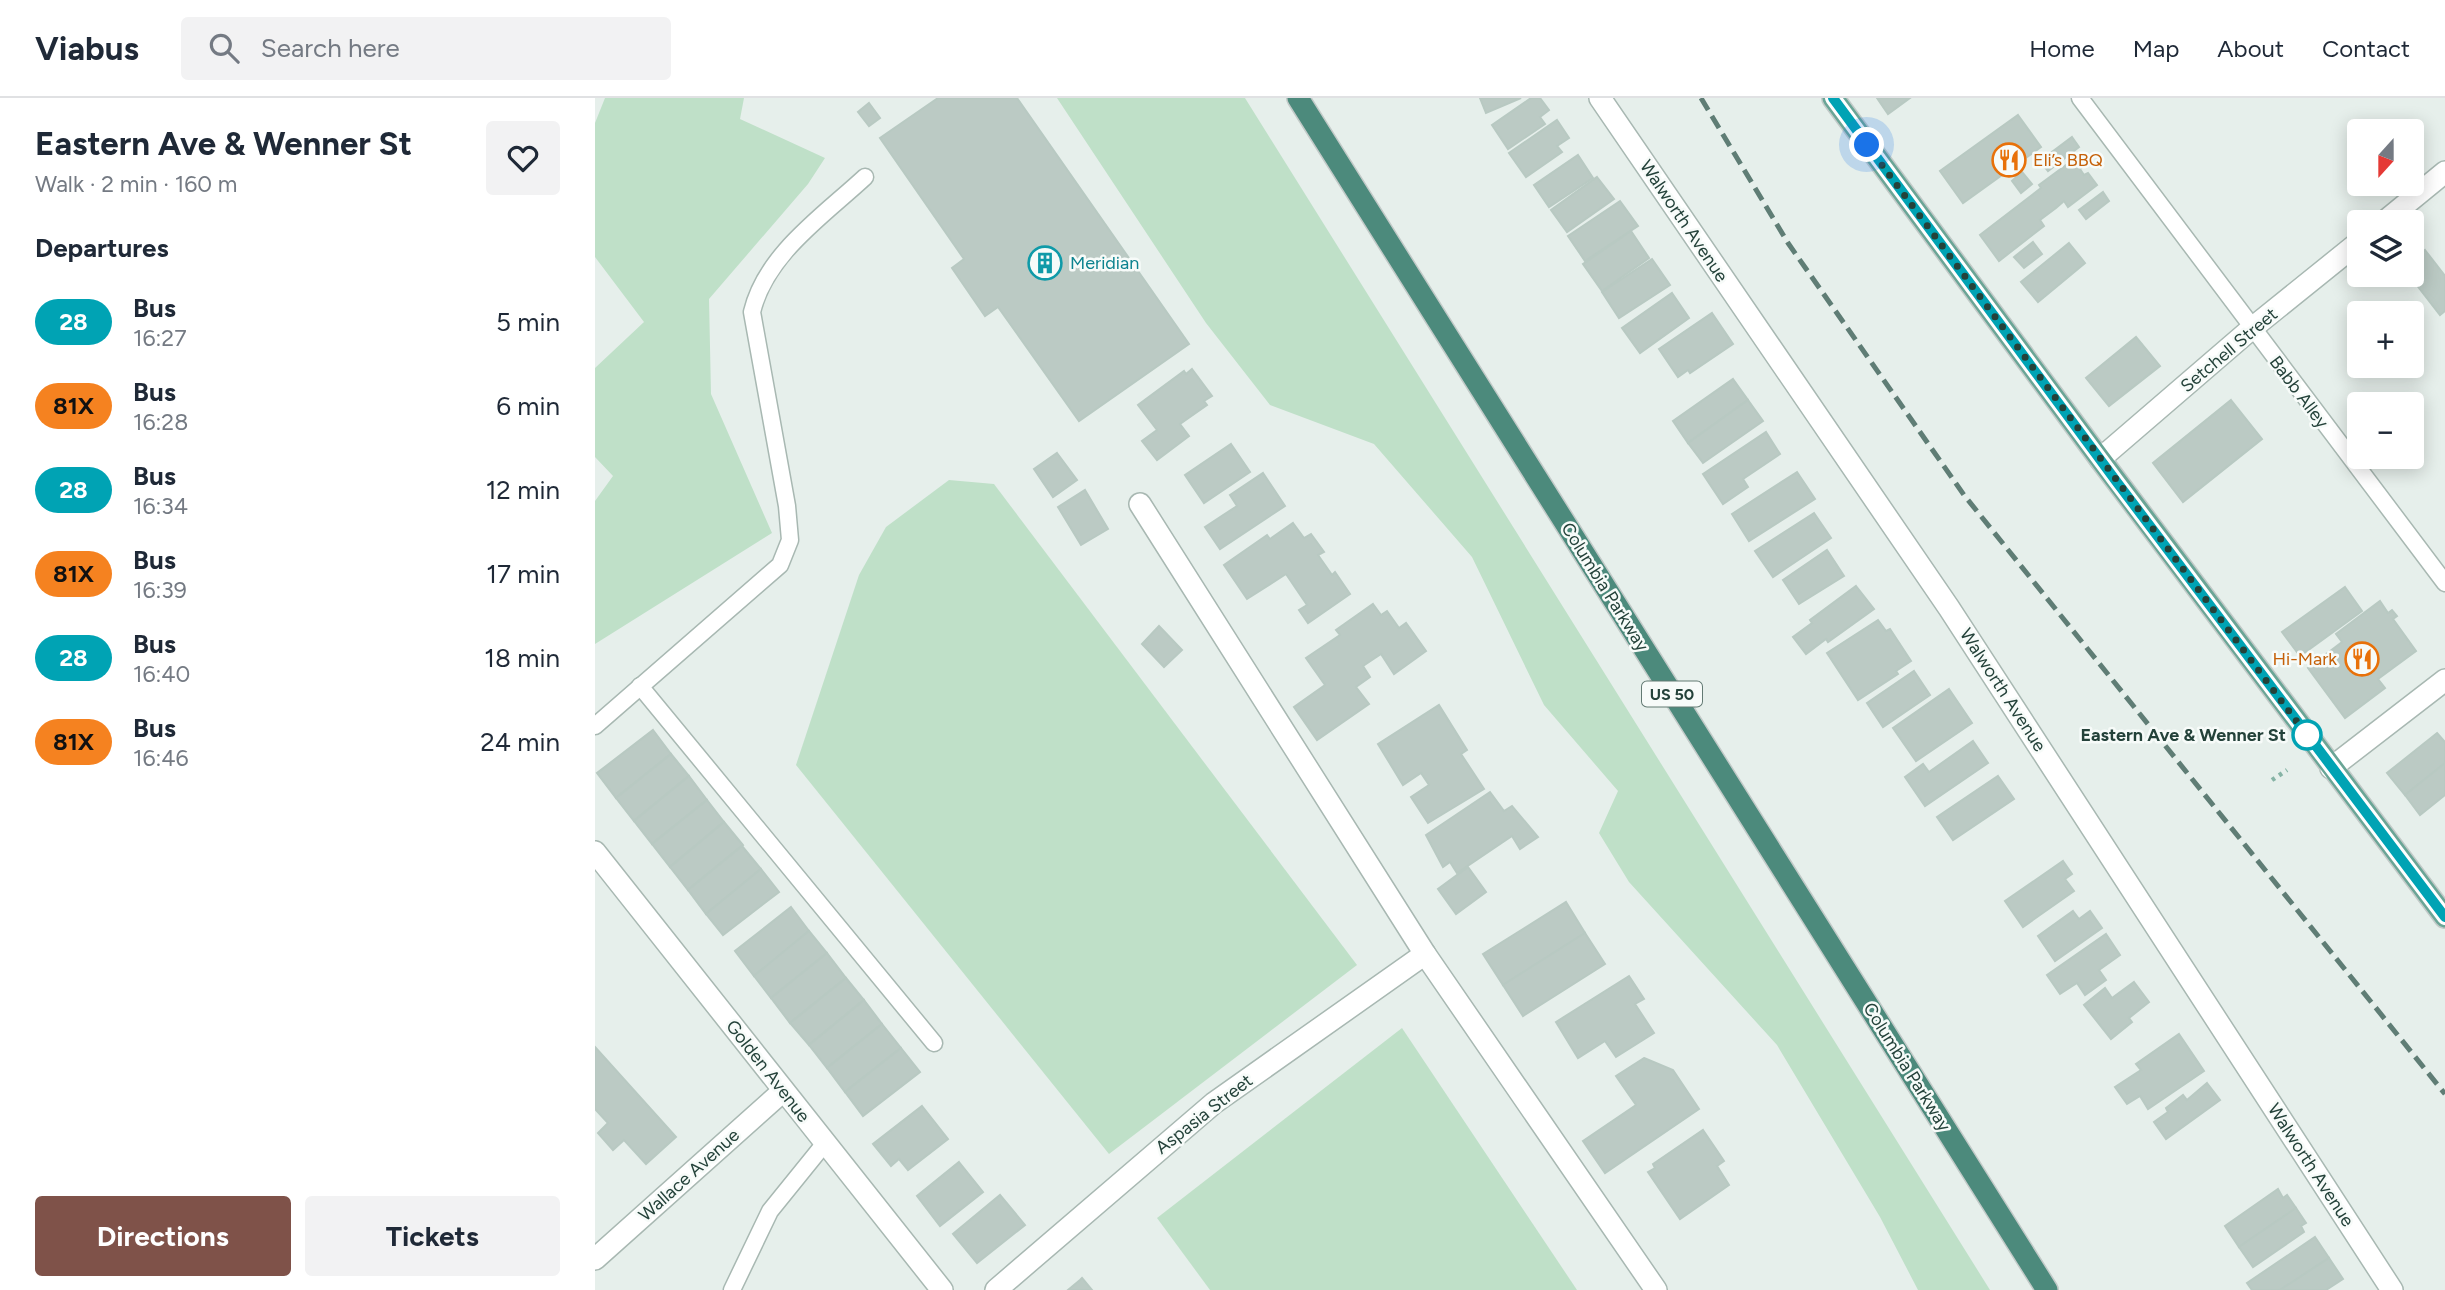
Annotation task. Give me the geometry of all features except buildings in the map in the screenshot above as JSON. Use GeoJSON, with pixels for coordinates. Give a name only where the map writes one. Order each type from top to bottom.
{"type":"FeatureCollection","features":[{"type":"Feature","properties":{"kind":"highway","name":"Columbia Parkway"},"geometry":{"type":"LineString","coordinates":[[1298,98],[2047,1290]]}},
{"type":"Feature","properties":{"kind":"main road"},"geometry":{"type":"LineString","coordinates":[[1833,98],[2100,459],[2445,917]]}},
{"type":"Feature","properties":{"kind":"street","name":"Walworth Avenue"},"geometry":{"type":"LineString","coordinates":[[1600,98],[1949,608],[2392,1290]]}},
{"type":"Feature","properties":{"kind":"street"},"geometry":{"type":"LineString","coordinates":[[2398,210],[2445,173]]}},
{"type":"Feature","properties":{"kind":"street","name":"Setchell Street"},"geometry":{"type":"LineString","coordinates":[[2100,459],[2347,252]]}},
{"type":"Feature","properties":{"kind":"street"},"geometry":{"type":"LineString","coordinates":[[1140,504],[1425,954],[1656,1290]]}},
{"type":"Feature","properties":{"kind":"street"},"geometry":{"type":"LineString","coordinates":[[2331,768],[2445,680]]}},
{"type":"Feature","properties":{"kind":"street","name":"Golden Avenue"},"geometry":{"type":"LineString","coordinates":[[595,852],[942,1290]]}},
{"type":"Feature","properties":{"kind":"street","name":"Aspasia Street"},"geometry":{"type":"LineString","coordinates":[[996,1290],[1214,1103],[1425,954]]}},
{"type":"Feature","properties":{"kind":"street","name":"Wallace Avenue"},"geometry":{"type":"LineString","coordinates":[[595,1259],[783,1091]]}},
{"type":"Feature","properties":{"kind":"lane","name":"Babb Alley"},"geometry":{"type":"LineString","coordinates":[[2080,98],[2445,583]]}},
{"type":"Feature","properties":{"kind":"lane"},"geometry":{"type":"LineString","coordinates":[[595,726],[780,565],[790,540],[787,506],[752,312],[758,288],[776,261],[865,177]]}},
{"type":"Feature","properties":{"kind":"lane"},"geometry":{"type":"LineString","coordinates":[[640,687],[934,1043]]}},
{"type":"Feature","properties":{"kind":"lane"},"geometry":{"type":"LineString","coordinates":[[732,1290],[770,1211],[825,1143]]}},
{"type":"Feature","properties":{"kind":"path"},"geometry":{"type":"LineString","coordinates":[[2272,780],[2287,770]]}},
{"type":"Feature","properties":{"kind":"green space"},"geometry":{"type":"Polygon","coordinates":[[[605,98],[744,98],[740,119],[825,158],[808,184],[709,299],[711,394],[772,533],[595,644],[595,501],[613,476],[595,457],[595,368],[644,322],[595,257],[595,123],[605,98]]]}},
{"type":"Feature","properties":{"kind":"green space"},"geometry":{"type":"Polygon","coordinates":[[[1057,98],[1245,98],[1990,1290],[1918,1290],[1880,1217],[1777,1045],[1629,882],[1599,833],[1618,791],[1544,705],[1472,557],[1374,444],[1270,405],[1206,323],[1057,98]]]}},
{"type":"Feature","properties":{"kind":"green space"},"geometry":{"type":"Polygon","coordinates":[[[949,480],[994,484],[1357,965],[1109,1154],[796,765],[859,575],[886,527],[949,480]]]}},
{"type":"Feature","properties":{"kind":"green space"},"geometry":{"type":"Polygon","coordinates":[[[1402,1028],[1577,1290],[1210,1290],[1157,1218],[1402,1028]]]}},
{"type":"Feature","properties":{"kind":"railway"},"geometry":{"type":"LineString","coordinates":[[1701,98],[1788,243],[1964,495],[2445,1094]]}},
{"type":"Feature","properties":{"kind":"bus line","name":"28"},"geometry":{"type":"LineString","coordinates":[[1833,98],[2116,481],[2445,917]]}},
{"type":"Feature","properties":{"kind":"place","name":"Eli’s BBQ"},"geometry":{"type":"Point","coordinates":[2009,160]}},
{"type":"Feature","properties":{"kind":"place","name":"Meridian"},"geometry":{"type":"Point","coordinates":[1045,263]}},
{"type":"Feature","properties":{"kind":"place","name":"Hi-Mark"},"geometry":{"type":"Point","coordinates":[2362,659]}},
{"type":"Feature","properties":{"kind":"place","name":"Eastern Ave & Wenner St"},"geometry":{"type":"Point","coordinates":[2307,735]}},
{"type":"Feature","properties":{"kind":"route"},"geometry":{"type":"LineString","coordinates":[[1867,145],[2312,742],[2307,735]]}}]}
